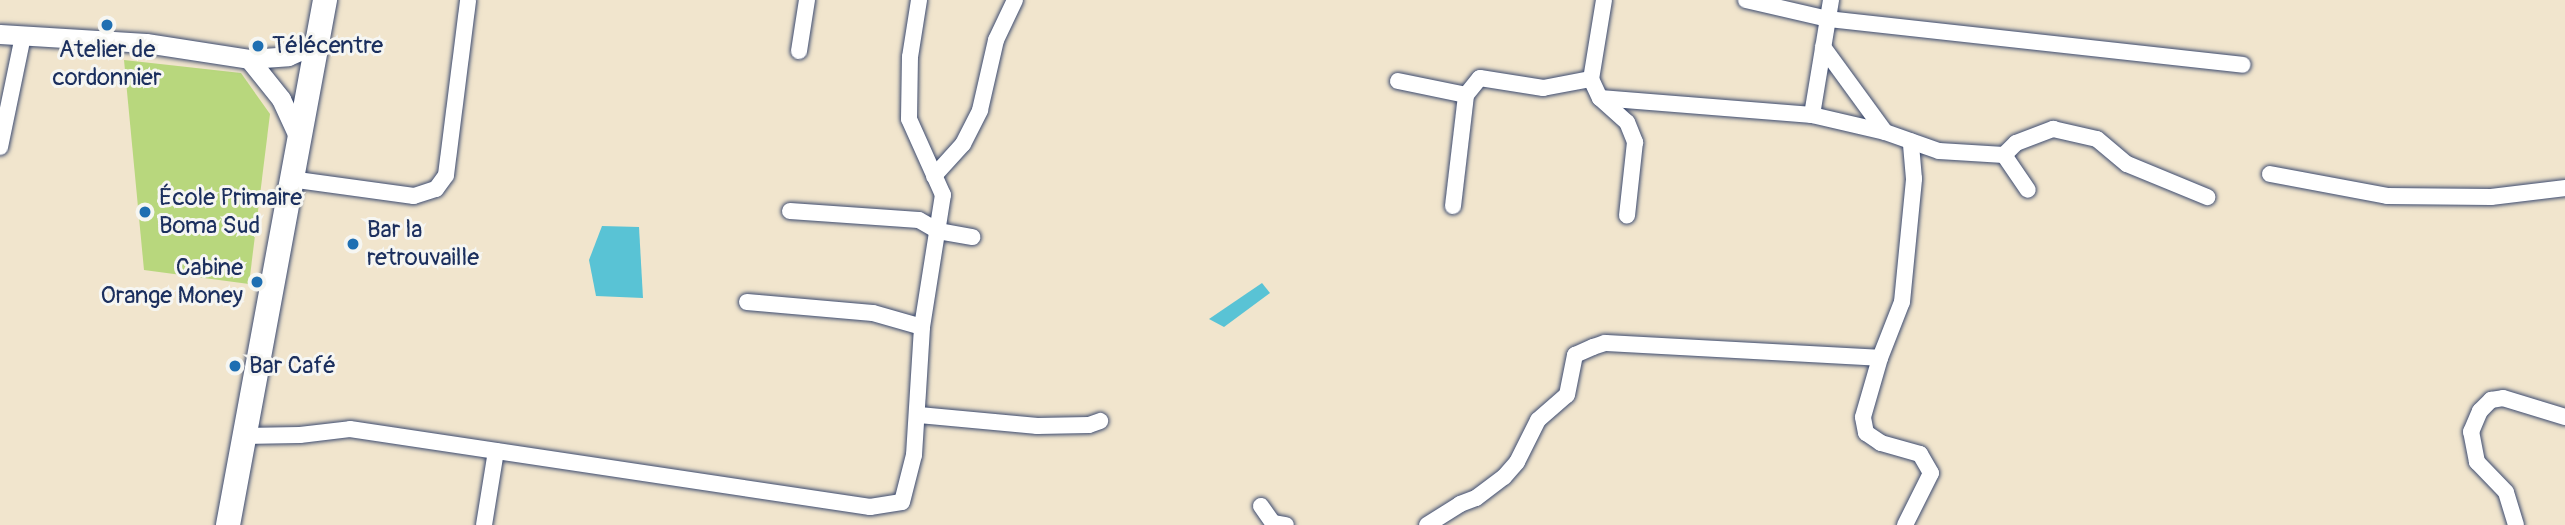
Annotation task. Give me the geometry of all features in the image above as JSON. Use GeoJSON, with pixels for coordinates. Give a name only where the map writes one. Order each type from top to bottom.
{"type":"FeatureCollection","features":[{"type":"Feature","properties":{"kind":"highway"},"geometry":{"type":"LineString","coordinates":[[228,525],[325,0]]}},
{"type":"Feature","properties":{"kind":"street"},"geometry":{"type":"LineString","coordinates":[[290,178],[414,196],[436,189],[446,175],[468,0]]}},
{"type":"Feature","properties":{"kind":"street"},"geometry":{"type":"LineString","coordinates":[[799,51],[807,0]]}},
{"type":"Feature","properties":{"kind":"street"},"geometry":{"type":"LineString","coordinates":[[243,436],[300,435],[350,429],[870,507],[902,502],[914,455],[919,415],[922,327],[943,195],[909,119],[910,57],[919,0]]}},
{"type":"Feature","properties":{"kind":"street"},"geometry":{"type":"LineString","coordinates":[[934,176],[962,144],[980,110],[996,40],[1015,0]]}},
{"type":"Feature","properties":{"kind":"street"},"geometry":{"type":"LineString","coordinates":[[1604,0],[1591,79],[1600,97],[1627,122],[1635,142],[1627,216]]}},
{"type":"Feature","properties":{"kind":"street"},"geometry":{"type":"LineString","coordinates":[[1746,0],[1828,19],[2242,65]]}},
{"type":"Feature","properties":{"kind":"street"},"geometry":{"type":"LineString","coordinates":[[1812,115],[1830,0]]}},
{"type":"Feature","properties":{"kind":"street"},"geometry":{"type":"LineString","coordinates":[[0,34],[146,43],[249,59],[288,56],[317,43]]}},
{"type":"Feature","properties":{"kind":"street"},"geometry":{"type":"LineString","coordinates":[[0,147],[23,36]]}},
{"type":"Feature","properties":{"kind":"street"},"geometry":{"type":"LineString","coordinates":[[1823,47],[1885,132]]}},
{"type":"Feature","properties":{"kind":"street"},"geometry":{"type":"LineString","coordinates":[[249,59],[281,99],[298,136]]}},
{"type":"Feature","properties":{"kind":"street"},"geometry":{"type":"LineString","coordinates":[[1453,206],[1466,95],[1480,78],[1543,88],[1591,79]]}},
{"type":"Feature","properties":{"kind":"street"},"geometry":{"type":"LineString","coordinates":[[1398,81],[1466,95]]}},
{"type":"Feature","properties":{"kind":"street"},"geometry":{"type":"LineString","coordinates":[[1600,97],[1812,115],[1885,132],[1939,151],[2004,155],[2013,163],[2028,190]]}},
{"type":"Feature","properties":{"kind":"street"},"geometry":{"type":"LineString","coordinates":[[2004,155],[2016,143],[2053,129],[2097,139],[2127,164],[2207,197]]}},
{"type":"Feature","properties":{"kind":"street"},"geometry":{"type":"LineString","coordinates":[[1905,525],[1931,473],[1920,454],[1881,443],[1866,433],[1863,417],[1880,358],[1902,302],[1914,179],[1912,141]]}},
{"type":"Feature","properties":{"kind":"street"},"geometry":{"type":"LineString","coordinates":[[2270,174],[2387,196],[2491,197],[2565,188]]}},
{"type":"Feature","properties":{"kind":"street"},"geometry":{"type":"LineString","coordinates":[[790,211],[919,220],[938,231],[972,237]]}},
{"type":"Feature","properties":{"kind":"street"},"geometry":{"type":"LineString","coordinates":[[747,302],[873,313],[922,327]]}},
{"type":"Feature","properties":{"kind":"street"},"geometry":{"type":"LineString","coordinates":[[1427,525],[1460,504],[1476,498],[1504,477],[1517,462],[1538,420],[1567,395],[1575,355],[1593,347],[1605,343],[1880,358]]}},
{"type":"Feature","properties":{"kind":"street"},"geometry":{"type":"LineString","coordinates":[[2516,525],[2506,492],[2477,462],[2471,432],[2480,411],[2491,400],[2503,398],[2565,417]]}},
{"type":"Feature","properties":{"kind":"street"},"geometry":{"type":"LineString","coordinates":[[919,415],[1037,426],[1089,425],[1100,421]]}},
{"type":"Feature","properties":{"kind":"street"},"geometry":{"type":"LineString","coordinates":[[484,525],[496,451]]}},
{"type":"Feature","properties":{"kind":"street"},"geometry":{"type":"LineString","coordinates":[[1261,506],[1273,523],[1286,525]]}},
{"type":"Feature","properties":{"kind":"green space"},"geometry":{"type":"Polygon","coordinates":[[[124,60],[241,73],[270,114],[249,284],[144,270],[124,60]]]}},
{"type":"Feature","properties":{"kind":"water"},"geometry":{"type":"Polygon","coordinates":[[[602,226],[639,227],[643,298],[596,296],[589,260],[602,226]]]}},
{"type":"Feature","properties":{"kind":"water"},"geometry":{"type":"Polygon","coordinates":[[[1262,283],[1270,293],[1224,327],[1209,319],[1262,283]]]}},
{"type":"Feature","properties":{"kind":"place","name":"Atelier de cordonnier"},"geometry":{"type":"Point","coordinates":[107,25]}},
{"type":"Feature","properties":{"kind":"place","name":"Télécentre"},"geometry":{"type":"Point","coordinates":[258,46]}},
{"type":"Feature","properties":{"kind":"place","name":"École Primaire Boma Sud"},"geometry":{"type":"Point","coordinates":[145,212]}},
{"type":"Feature","properties":{"kind":"place","name":"Bar la retrouvaille"},"geometry":{"type":"Point","coordinates":[353,244]}},
{"type":"Feature","properties":{"kind":"place","name":"Cabine Orange Money"},"geometry":{"type":"Point","coordinates":[257,282]}},
{"type":"Feature","properties":{"kind":"place","name":"Bar Café"},"geometry":{"type":"Point","coordinates":[235,366]}}]}
